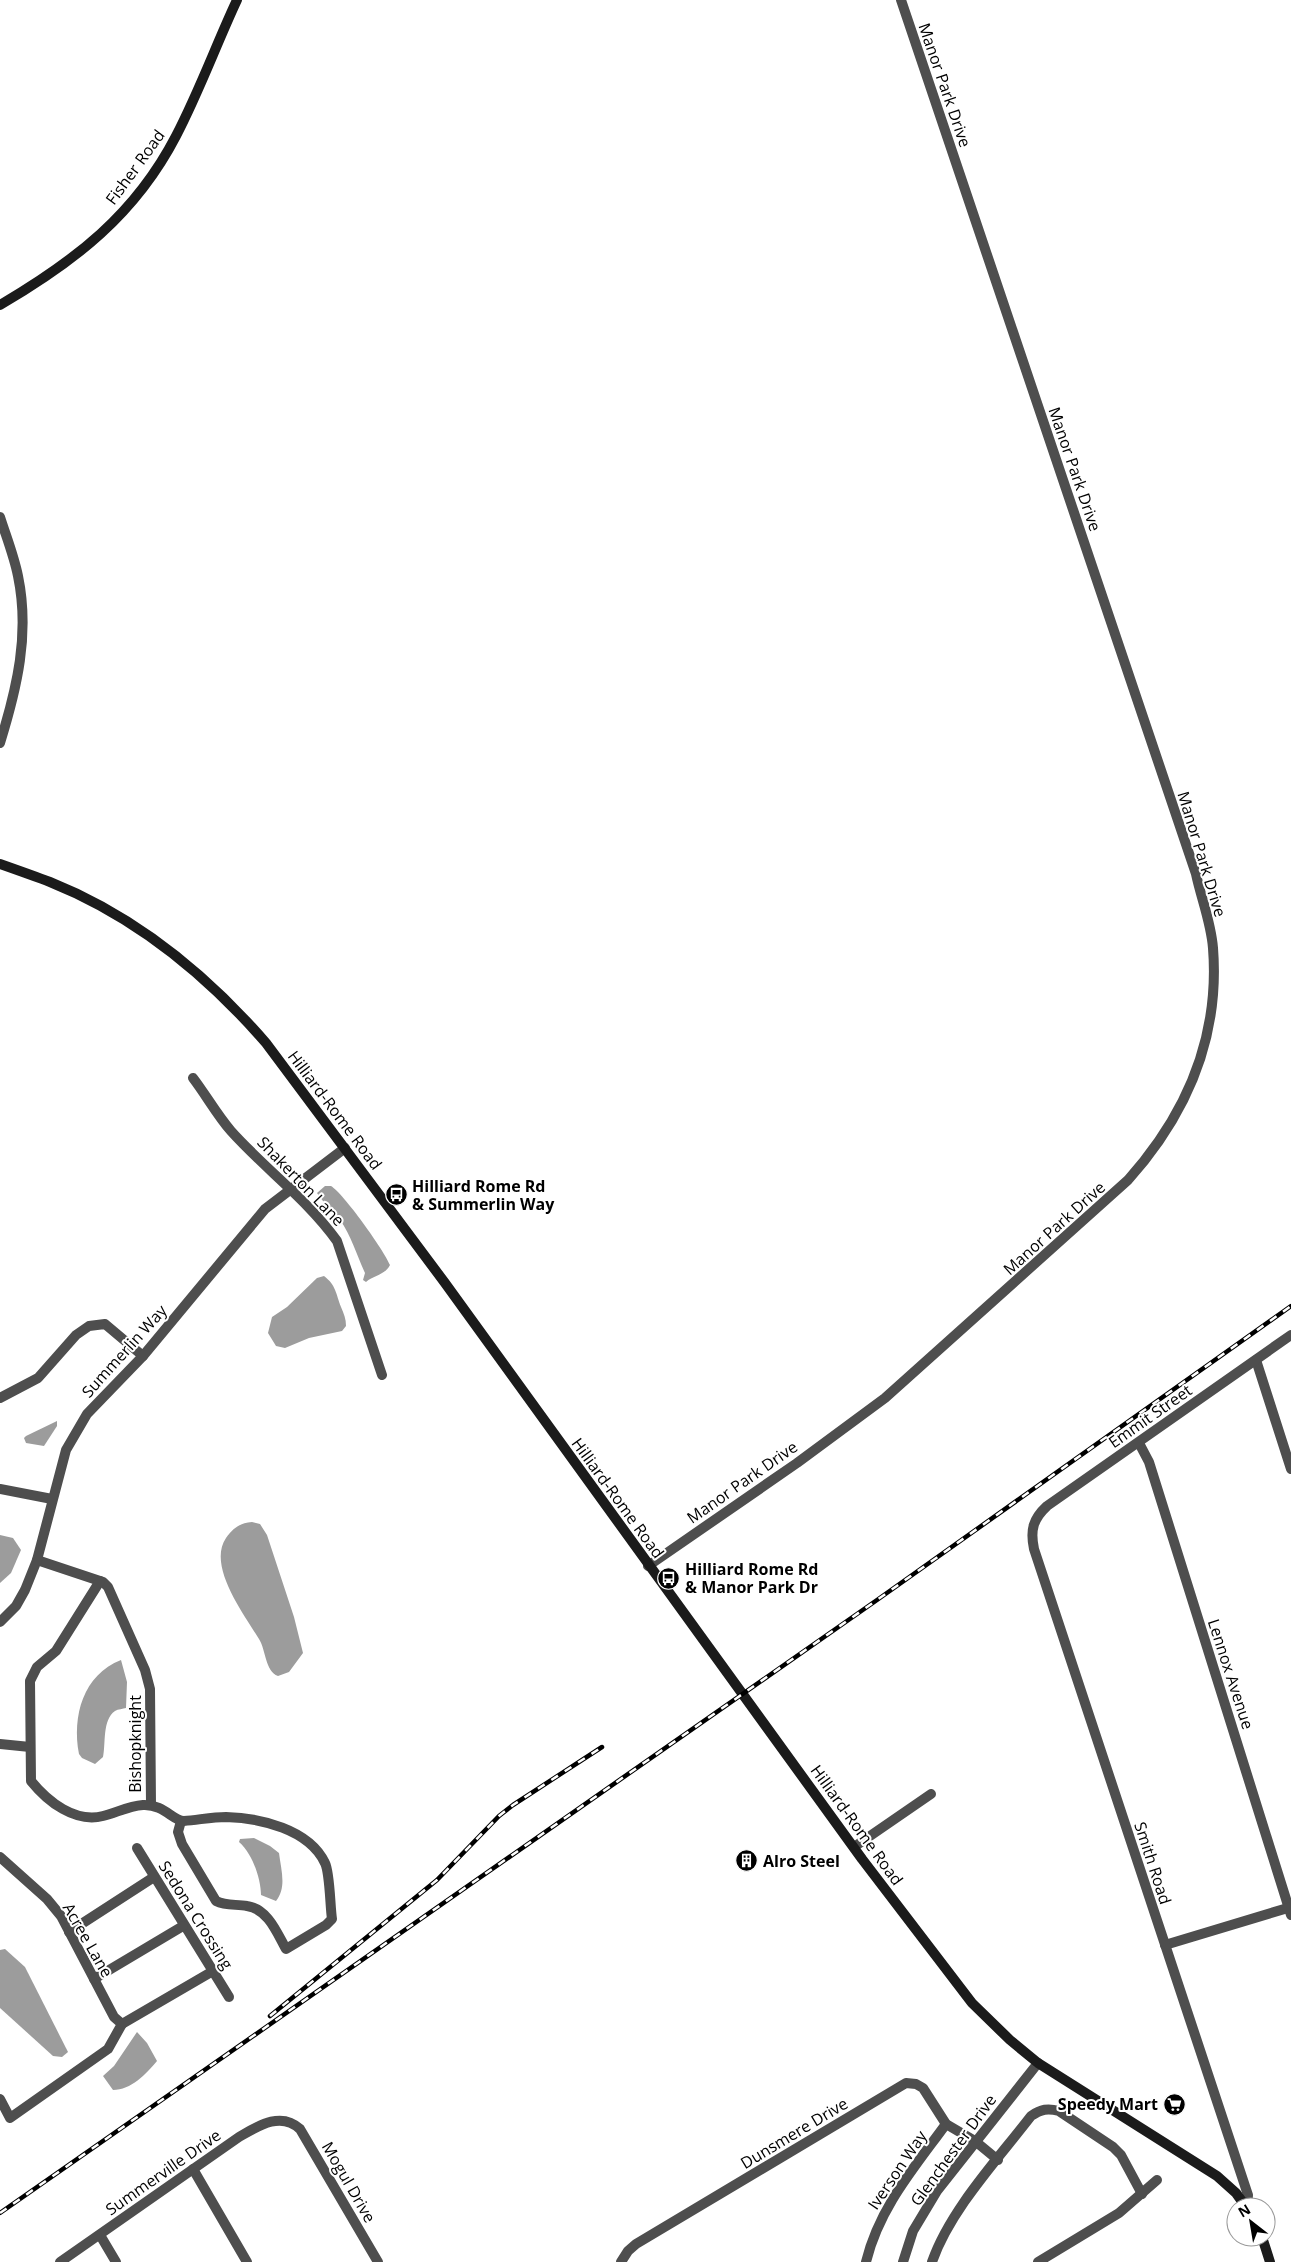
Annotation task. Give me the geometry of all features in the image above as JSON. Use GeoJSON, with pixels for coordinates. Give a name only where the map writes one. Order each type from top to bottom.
{"type":"FeatureCollection","features":[{"type":"Feature","properties":{"kind":"main road","name":"Fisher Road"},"geometry":{"type":"LineString","coordinates":[[0,305],[72,259],[104,231],[137,195],[176,137],[237,0]]}},
{"type":"Feature","properties":{"kind":"main road","name":"Hilliard-Rome Road"},"geometry":{"type":"LineString","coordinates":[[0,864],[58,886],[120,918],[174,954],[243,1016],[266,1043],[445,1283],[648,1566],[854,1847],[972,2003],[1010,2040],[1038,2063],[1217,2176],[1239,2197]]}},
{"type":"Feature","properties":{"kind":"main road"},"geometry":{"type":"LineString","coordinates":[[1265,2247],[1270,2262]]}},
{"type":"Feature","properties":{"kind":"street","name":"Manor Park Drive"},"geometry":{"type":"LineString","coordinates":[[648,1566],[797,1463],[885,1398],[1128,1180],[1150,1156],[1169,1129],[1187,1095],[1205,1045],[1210,1017],[1213,947],[1196,874],[901,0]]}},
{"type":"Feature","properties":{"kind":"street"},"geometry":{"type":"LineString","coordinates":[[0,516],[18,576],[22,612],[22,656],[15,694],[0,743]]}},
{"type":"Feature","properties":{"kind":"street","name":"Shakerton Lane"},"geometry":{"type":"LineString","coordinates":[[194,1078],[230,1130],[326,1225],[337,1241],[382,1375]]}},
{"type":"Feature","properties":{"kind":"street","name":"Summerlin Way"},"geometry":{"type":"LineString","coordinates":[[0,1622],[16,1606],[37,1560],[66,1450],[87,1414],[143,1356],[265,1209],[290,1188],[345,1148]]}},
{"type":"Feature","properties":{"kind":"street"},"geometry":{"type":"LineString","coordinates":[[0,1398],[38,1378],[76,1335],[89,1326],[106,1324],[143,1356]]}},
{"type":"Feature","properties":{"kind":"street","name":"Emmit Street"},"geometry":{"type":"LineString","coordinates":[[1032,1527],[1038,1515],[1047,1506],[1291,1335]]}},
{"type":"Feature","properties":{"kind":"street"},"geometry":{"type":"LineString","coordinates":[[1256,1360],[1291,1469]]}},
{"type":"Feature","properties":{"kind":"street","name":"Lennox Avenue"},"geometry":{"type":"LineString","coordinates":[[1139,1443],[1149,1462],[1290,1910]]}},
{"type":"Feature","properties":{"kind":"street"},"geometry":{"type":"LineString","coordinates":[[0,1489],[52,1498]]}},
{"type":"Feature","properties":{"kind":"street","name":"Smith Road"},"geometry":{"type":"LineString","coordinates":[[1032,1527],[1034,1549],[1248,2197]]}},
{"type":"Feature","properties":{"kind":"street"},"geometry":{"type":"LineString","coordinates":[[37,1560],[100,1581],[56,1651],[37,1666],[30,1682],[31,1781],[41,1793],[75,1816],[102,1816],[122,1809],[151,1805],[158,1806],[181,1821],[226,1817],[261,1822],[275,1825],[306,1839],[326,1864],[332,1919],[326,1925],[286,1949],[260,1910],[250,1906],[223,1904],[216,1900],[182,1844],[178,1832],[181,1821]]}},
{"type":"Feature","properties":{"kind":"street","name":"Bishopknight"},"geometry":{"type":"LineString","coordinates":[[100,1581],[108,1587],[145,1670],[150,1689],[151,1805]]}},
{"type":"Feature","properties":{"kind":"street"},"geometry":{"type":"LineString","coordinates":[[0,1744],[30,1746]]}},
{"type":"Feature","properties":{"kind":"street"},"geometry":{"type":"LineString","coordinates":[[854,1847],[931,1794]]}},
{"type":"Feature","properties":{"kind":"street","name":"Sedona Crossing"},"geometry":{"type":"LineString","coordinates":[[137,1848],[229,1997]]}},
{"type":"Feature","properties":{"kind":"street","name":"Acree Lane"},"geometry":{"type":"LineString","coordinates":[[0,1856],[47,1899],[61,1916],[114,2017],[122,2024]]}},
{"type":"Feature","properties":{"kind":"street"},"geometry":{"type":"LineString","coordinates":[[69,1932],[154,1877]]}},
{"type":"Feature","properties":{"kind":"street"},"geometry":{"type":"LineString","coordinates":[[1165,1945],[1290,1910]]}},
{"type":"Feature","properties":{"kind":"street"},"geometry":{"type":"LineString","coordinates":[[94,1979],[184,1926]]}},
{"type":"Feature","properties":{"kind":"street"},"geometry":{"type":"LineString","coordinates":[[0,2099],[10,2118],[108,2049],[122,2024],[213,1971]]}},
{"type":"Feature","properties":{"kind":"street","name":"Glenchester Drive"},"geometry":{"type":"LineString","coordinates":[[903,2262],[914,2230],[937,2191],[1038,2063]]}},
{"type":"Feature","properties":{"kind":"street","name":"Dunsmere Drive"},"geometry":{"type":"LineString","coordinates":[[621,2262],[628,2251],[636,2244],[906,2084],[916,2084],[923,2088],[946,2124],[975,2141],[998,2160]]}},
{"type":"Feature","properties":{"kind":"street"},"geometry":{"type":"LineString","coordinates":[[932,2262],[937,2248],[953,2219],[1031,2116],[1039,2110],[1050,2109],[1059,2111],[1113,2147],[1121,2155],[1142,2194]]}},
{"type":"Feature","properties":{"kind":"street","name":"Summerville Drive"},"geometry":{"type":"LineString","coordinates":[[60,2262],[261,2124],[280,2120],[289,2121]]}},
{"type":"Feature","properties":{"kind":"street","name":"Mogul Drive"},"geometry":{"type":"LineString","coordinates":[[289,2121],[300,2129],[378,2262]]}},
{"type":"Feature","properties":{"kind":"street","name":"Iverson Way"},"geometry":{"type":"LineString","coordinates":[[866,2262],[879,2225],[891,2200],[946,2124]]}},
{"type":"Feature","properties":{"kind":"street"},"geometry":{"type":"LineString","coordinates":[[193,2170],[247,2262]]}},
{"type":"Feature","properties":{"kind":"street"},"geometry":{"type":"LineString","coordinates":[[1038,2262],[1119,2214],[1157,2180]]}},
{"type":"Feature","properties":{"kind":"street"},"geometry":{"type":"LineString","coordinates":[[100,2235],[116,2262]]}},
{"type":"Feature","properties":{"kind":"shaded area"},"geometry":{"type":"Polygon","coordinates":[[[325,1186],[331,1186],[344,1199],[372,1235],[390,1265],[385,1271],[366,1282],[363,1280],[365,1273],[344,1226],[317,1193],[325,1186]]]}},
{"type":"Feature","properties":{"kind":"shaded area"},"geometry":{"type":"Polygon","coordinates":[[[324,1276],[335,1290],[345,1316],[346,1326],[342,1331],[309,1338],[285,1348],[276,1346],[268,1333],[272,1317],[287,1307],[317,1278],[324,1276]]]}},
{"type":"Feature","properties":{"kind":"shaded area"},"geometry":{"type":"Polygon","coordinates":[[[57,1421],[57,1426],[44,1446],[26,1443],[24,1438],[26,1436],[57,1421]]]}},
{"type":"Feature","properties":{"kind":"shaded area"},"geometry":{"type":"Polygon","coordinates":[[[252,1522],[260,1524],[267,1535],[294,1617],[303,1653],[289,1672],[278,1676],[268,1665],[259,1639],[230,1590],[221,1562],[221,1549],[229,1534],[240,1525],[252,1522]]]}},
{"type":"Feature","properties":{"kind":"shaded area"},"geometry":{"type":"Polygon","coordinates":[[[0,1535],[13,1538],[21,1550],[11,1573],[0,1583],[0,1535]]]}},
{"type":"Feature","properties":{"kind":"shaded area"},"geometry":{"type":"Polygon","coordinates":[[[121,1660],[127,1682],[126,1708],[116,1710],[108,1720],[103,1757],[95,1764],[82,1758],[79,1754],[77,1725],[79,1712],[89,1686],[97,1676],[121,1660]]]}},
{"type":"Feature","properties":{"kind":"shaded area"},"geometry":{"type":"Polygon","coordinates":[[[254,1838],[279,1853],[282,1884],[276,1901],[261,1895],[260,1882],[255,1867],[248,1853],[239,1842],[240,1839],[254,1838]]]}},
{"type":"Feature","properties":{"kind":"shaded area"},"geometry":{"type":"Polygon","coordinates":[[[5,1949],[25,1967],[68,2052],[62,2057],[53,2056],[0,2008],[0,1950],[5,1949]]]}},
{"type":"Feature","properties":{"kind":"shaded area"},"geometry":{"type":"Polygon","coordinates":[[[137,2032],[147,2043],[157,2061],[143,2076],[132,2084],[113,2090],[103,2076],[114,2066],[137,2032]]]}},
{"type":"Feature","properties":{"kind":"railway"},"geometry":{"type":"LineString","coordinates":[[0,2213],[877,1600],[1291,1306]]}},
{"type":"Feature","properties":{"kind":"railway"},"geometry":{"type":"LineString","coordinates":[[270,2016],[437,1880],[499,1816],[602,1747]]}},
{"type":"Feature","properties":{"kind":"place","name":"Hilliard Rome Rd & Summerlin Way"},"geometry":{"type":"Point","coordinates":[396,1195]}},
{"type":"Feature","properties":{"kind":"place","name":"Hilliard Rome Rd & Manor Park Dr"},"geometry":{"type":"Point","coordinates":[669,1578]}},
{"type":"Feature","properties":{"kind":"place","name":"Alro Steel"},"geometry":{"type":"Point","coordinates":[747,1861]}},
{"type":"Feature","properties":{"kind":"place","name":"Speedy Mart"},"geometry":{"type":"Point","coordinates":[1174,2104]}}]}
